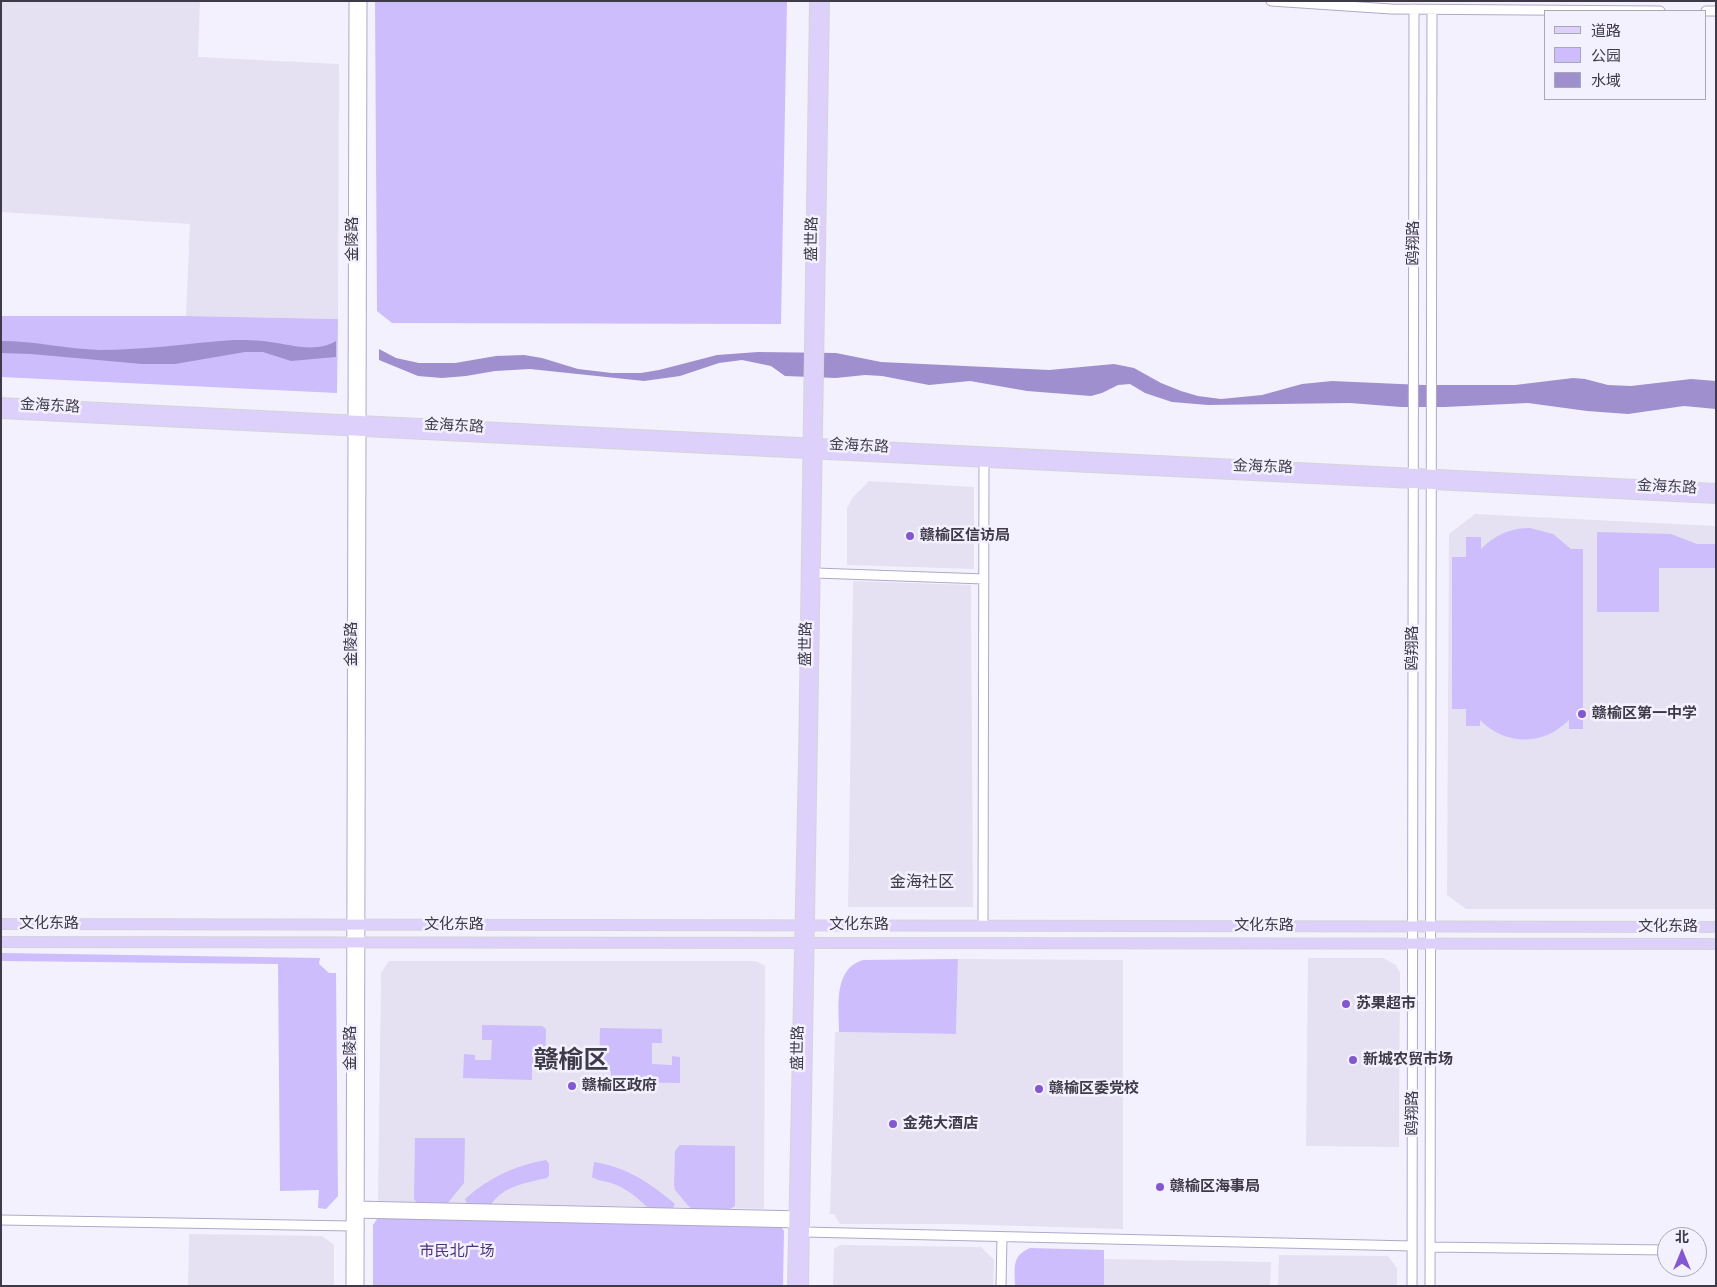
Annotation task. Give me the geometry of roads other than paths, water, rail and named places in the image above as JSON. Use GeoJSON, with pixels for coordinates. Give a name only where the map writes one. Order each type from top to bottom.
{"type":"FeatureCollection","features":[{"type":"Feature","properties":{"kind":"main road","name":"盛世路"},"geometry":{"type":"LineString","coordinates":[[805,925],[816,573],[813,449],[815,1]]}},
{"type":"Feature","properties":{"kind":"main road","name":"盛世路"},"geometry":{"type":"LineString","coordinates":[[803,1286],[800,1222],[813,449],[824,1]]}},
{"type":"Feature","properties":{"kind":"main road","name":"金海东路"},"geometry":{"type":"LineString","coordinates":[[1,403],[357,426]]}},
{"type":"Feature","properties":{"kind":"main road","name":"金海东路"},"geometry":{"type":"LineString","coordinates":[[1,413],[357,426],[1414,479],[1716,498]]}},
{"type":"Feature","properties":{"kind":"main road","name":"金海东路"},"geometry":{"type":"LineString","coordinates":[[813,449],[984,462],[1414,479]]}},
{"type":"Feature","properties":{"kind":"main road","name":"金海东路"},"geometry":{"type":"LineString","coordinates":[[1431,480],[1716,489]]}},
{"type":"Feature","properties":{"kind":"main road","name":"文化东路"},"geometry":{"type":"LineString","coordinates":[[1,924],[1716,927]]}},
{"type":"Feature","properties":{"kind":"main road","name":"文化东路"},"geometry":{"type":"LineString","coordinates":[[1,942],[1716,944]]}},
{"type":"Feature","properties":{"kind":"main road","name":"盛世路"},"geometry":{"type":"LineString","coordinates":[[793,1286],[800,1222]]}},
{"type":"Feature","properties":{"kind":"street","name":"金陵路"},"geometry":{"type":"LineString","coordinates":[[354,1],[357,426],[355,1209],[359,1286]]}},
{"type":"Feature","properties":{"kind":"street","name":"金陵路"},"geometry":{"type":"LineString","coordinates":[[357,426],[362,1]]}},
{"type":"Feature","properties":{"kind":"street"},"geometry":{"type":"LineString","coordinates":[[1271,1],[1432,10],[1544,10]]}},
{"type":"Feature","properties":{"kind":"street","name":"鸥翔路"},"geometry":{"type":"LineString","coordinates":[[1412,1286],[1414,9]]}},
{"type":"Feature","properties":{"kind":"street","name":"鸥翔路"},"geometry":{"type":"LineString","coordinates":[[1430,1286],[1432,10]]}},
{"type":"Feature","properties":{"kind":"street"},"geometry":{"type":"LineString","coordinates":[[983,925],[984,462]]}},
{"type":"Feature","properties":{"kind":"street"},"geometry":{"type":"LineString","coordinates":[[816,573],[984,579]]}},
{"type":"Feature","properties":{"kind":"street","name":"金陵路"},"geometry":{"type":"LineString","coordinates":[[351,1286],[351,1226],[355,1209]]}},
{"type":"Feature","properties":{"kind":"street"},"geometry":{"type":"LineString","coordinates":[[355,1209],[800,1222],[1002,1236],[1412,1246]]}},
{"type":"Feature","properties":{"kind":"street"},"geometry":{"type":"LineString","coordinates":[[1,1220],[351,1226]]}},
{"type":"Feature","properties":{"kind":"street"},"geometry":{"type":"LineString","coordinates":[[1001,1286],[1002,1236]]}},
{"type":"Feature","properties":{"kind":"street"},"geometry":{"type":"LineString","coordinates":[[1430,1247],[1657,1250]]}},
{"type":"Feature","properties":{"kind":"water"},"geometry":{"type":"Polygon","coordinates":[[[234,340],[312,347],[328,345],[336,341],[336,357],[291,361],[263,352],[245,352],[175,364],[142,364],[1,353],[1,341],[117,350],[234,340]]]}},
{"type":"Feature","properties":{"kind":"water"},"geometry":{"type":"Polygon","coordinates":[[[379,349],[396,358],[419,363],[455,363],[496,356],[524,355],[542,358],[578,369],[612,373],[641,373],[717,355],[758,352],[836,353],[881,362],[1049,370],[1114,364],[1134,368],[1161,383],[1181,391],[1198,396],[1221,399],[1262,395],[1302,384],[1332,381],[1423,385],[1515,385],[1573,378],[1608,385],[1631,386],[1691,379],[1716,381],[1716,409],[1684,406],[1628,414],[1587,411],[1528,403],[1445,407],[1401,407],[1350,403],[1208,405],[1172,402],[1145,393],[1130,384],[1118,385],[1091,396],[1027,391],[970,381],[929,385],[882,376],[865,375],[836,378],[785,376],[771,366],[742,360],[719,363],[680,376],[644,381],[530,369],[495,371],[442,378],[418,376],[379,360],[379,349]]]}},
{"type":"Feature","properties":{"kind":"place","name":"赣榆区信访局"},"geometry":{"type":"Point","coordinates":[910,536]}},
{"type":"Feature","properties":{"kind":"place","name":"赣榆区第一中学"},"geometry":{"type":"Point","coordinates":[1582,714]}},
{"type":"Feature","properties":{"kind":"place","name":"苏果超市"},"geometry":{"type":"Point","coordinates":[1346,1004]}},
{"type":"Feature","properties":{"kind":"place","name":"新城农贸市场"},"geometry":{"type":"Point","coordinates":[1353,1060]}},
{"type":"Feature","properties":{"kind":"place","name":"赣榆区政府"},"geometry":{"type":"Point","coordinates":[572,1086]}},
{"type":"Feature","properties":{"kind":"place","name":"赣榆区委党校"},"geometry":{"type":"Point","coordinates":[1039,1089]}},
{"type":"Feature","properties":{"kind":"place","name":"金苑大酒店"},"geometry":{"type":"Point","coordinates":[893,1124]}},
{"type":"Feature","properties":{"kind":"place","name":"赣榆区海事局"},"geometry":{"type":"Point","coordinates":[1160,1187]}},
{"type":"Feature","properties":{"kind":"district","name":"金海社区"},"geometry":{"type":"Point","coordinates":[922,882]}},
{"type":"Feature","properties":{"kind":"district","name":"赣榆区"},"geometry":{"type":"Point","coordinates":[571,1061]}},
{"type":"Feature","properties":{"kind":"park label","name":"市民北广场"},"geometry":{"type":"Point","coordinates":[457,1252]}}]}
